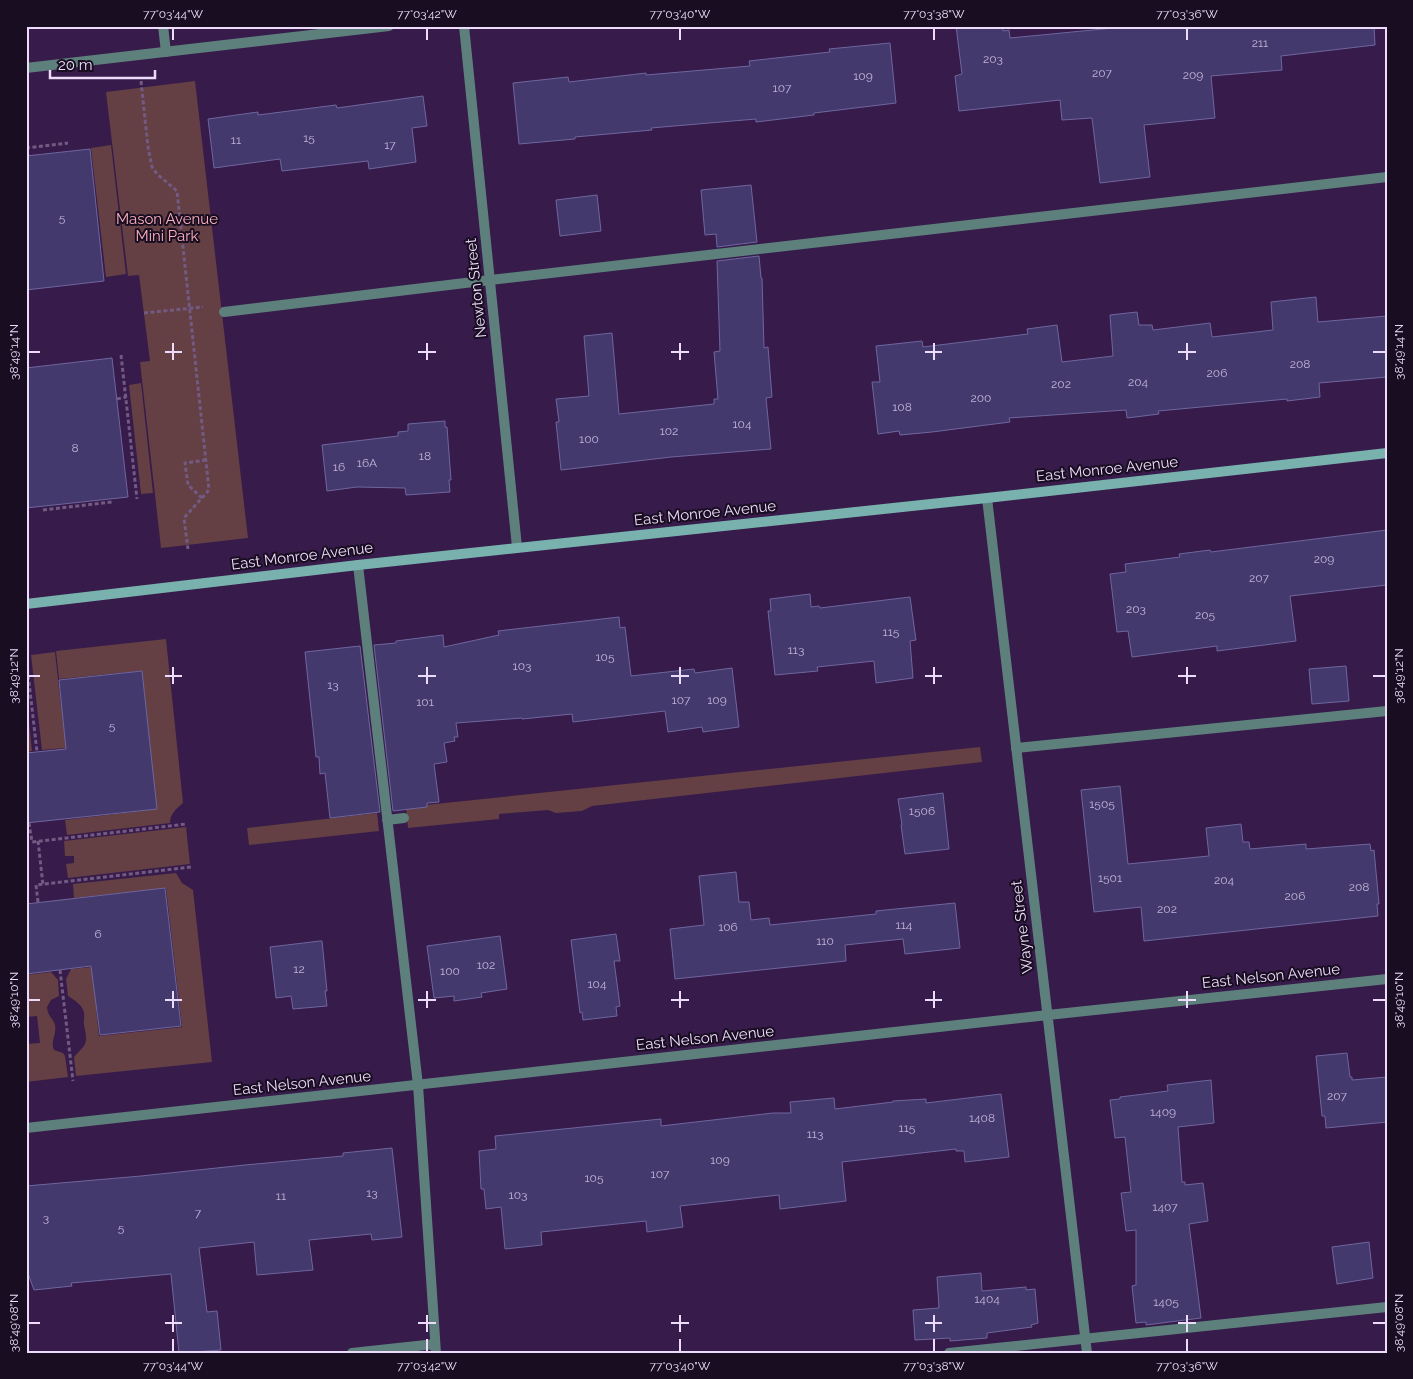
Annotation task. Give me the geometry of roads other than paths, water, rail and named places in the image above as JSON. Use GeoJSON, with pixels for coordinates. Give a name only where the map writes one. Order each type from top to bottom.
{"type":"FeatureCollection","features":[{"type":"Feature","properties":{"kind":"street"},"geometry":{"type":"LineString","coordinates":[[163,26],[166,52]]}},
{"type":"Feature","properties":{"kind":"street"},"geometry":{"type":"LineString","coordinates":[[26,68],[389,26]]}},
{"type":"Feature","properties":{"kind":"street","name":"Newton Street"},"geometry":{"type":"LineString","coordinates":[[464,26],[517,547]]}},
{"type":"Feature","properties":{"kind":"street"},"geometry":{"type":"LineString","coordinates":[[224,312],[1387,177]]}},
{"type":"Feature","properties":{"kind":"street","name":"East Monroe Avenue"},"geometry":{"type":"LineString","coordinates":[[26,604],[517,547],[987,498],[1387,452]]}},
{"type":"Feature","properties":{"kind":"street","name":"Wayne Street"},"geometry":{"type":"LineString","coordinates":[[987,498],[1088,1353]]}},
{"type":"Feature","properties":{"kind":"street"},"geometry":{"type":"LineString","coordinates":[[352,1353],[436,1348],[418,1085],[358,565]]}},
{"type":"Feature","properties":{"kind":"street"},"geometry":{"type":"LineString","coordinates":[[1016,748],[1387,711]]}},
{"type":"Feature","properties":{"kind":"street"},"geometry":{"type":"LineString","coordinates":[[387,820],[404,818]]}},
{"type":"Feature","properties":{"kind":"street","name":"East Nelson Avenue"},"geometry":{"type":"LineString","coordinates":[[26,1128],[1387,979]]}},
{"type":"Feature","properties":{"kind":"street"},"geometry":{"type":"LineString","coordinates":[[949,1353],[1387,1307]]}},
{"type":"Feature","properties":{"kind":"park label","name":"Mason Avenue Mini Park"},"geometry":{"type":"Point","coordinates":[167,228]}}]}
